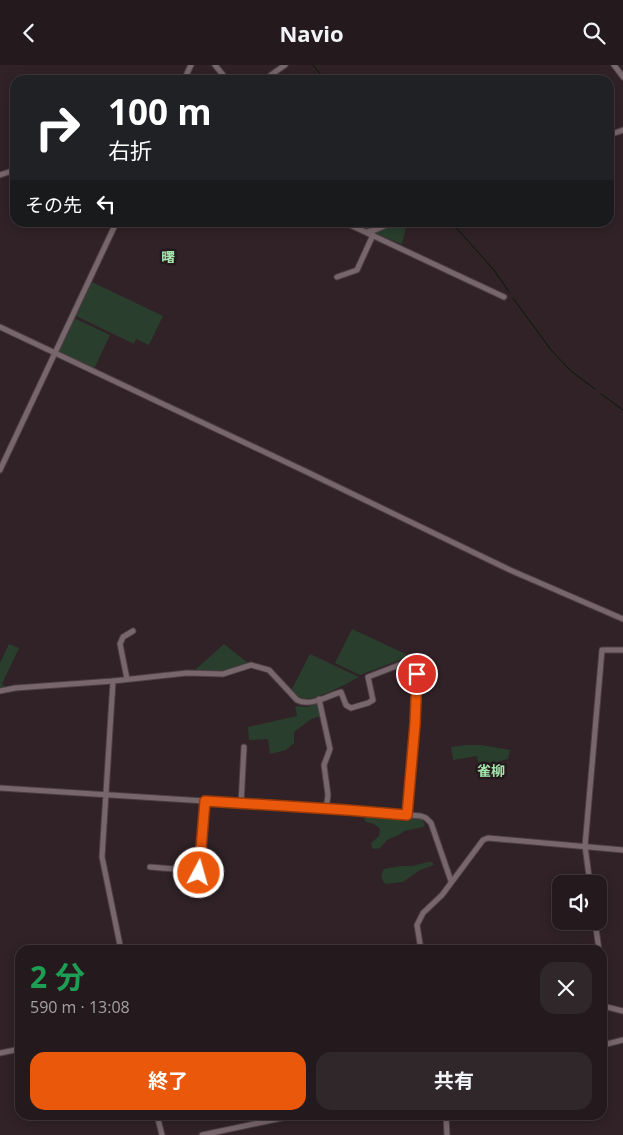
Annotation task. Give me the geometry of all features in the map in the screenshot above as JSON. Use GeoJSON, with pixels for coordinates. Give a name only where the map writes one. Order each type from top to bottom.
{"type":"FeatureCollection","features":[{"type":"Feature","properties":{"kind":"street"},"geometry":{"type":"LineString","coordinates":[[215,65],[223,75]]}},
{"type":"Feature","properties":{"kind":"street"},"geometry":{"type":"LineString","coordinates":[[271,75],[285,65]]}},
{"type":"Feature","properties":{"kind":"street"},"geometry":{"type":"LineString","coordinates":[[614,65],[623,77]]}},
{"type":"Feature","properties":{"kind":"street"},"geometry":{"type":"LineString","coordinates":[[0,469],[114,227]]}},
{"type":"Feature","properties":{"kind":"street"},"geometry":{"type":"LineString","coordinates":[[355,227],[504,297]]}},
{"type":"Feature","properties":{"kind":"street"},"geometry":{"type":"LineString","coordinates":[[366,232],[382,227]]}},
{"type":"Feature","properties":{"kind":"street"},"geometry":{"type":"LineString","coordinates":[[337,277],[357,269],[373,235]]}},
{"type":"Feature","properties":{"kind":"street"},"geometry":{"type":"LineString","coordinates":[[0,327],[510,570],[623,619]]}},
{"type":"Feature","properties":{"kind":"street"},"geometry":{"type":"LineString","coordinates":[[127,679],[120,644],[123,637],[133,631]]}},
{"type":"Feature","properties":{"kind":"street"},"geometry":{"type":"LineString","coordinates":[[589,875],[585,846],[602,650],[623,650]]}},
{"type":"Feature","properties":{"kind":"street"},"geometry":{"type":"LineString","coordinates":[[0,691],[15,688],[113,681],[187,673],[223,674],[251,665],[268,670],[297,700],[308,703],[341,692],[348,707],[351,708],[373,700],[368,677],[418,658],[415,724],[407,815]]}},
{"type":"Feature","properties":{"kind":"street"},"geometry":{"type":"LineString","coordinates":[[113,681],[102,857],[120,945]]}},
{"type":"Feature","properties":{"kind":"street"},"geometry":{"type":"LineString","coordinates":[[319,699],[330,749],[324,765],[328,795],[326,809]]}},
{"type":"Feature","properties":{"kind":"street"},"geometry":{"type":"LineString","coordinates":[[241,804],[244,747]]}},
{"type":"Feature","properties":{"kind":"street"},"geometry":{"type":"LineString","coordinates":[[0,787],[326,809],[426,818],[431,823],[451,881]]}},
{"type":"Feature","properties":{"kind":"street"},"geometry":{"type":"LineString","coordinates":[[150,867],[174,869],[190,877],[197,876],[200,870],[205,801]]}},
{"type":"Feature","properties":{"kind":"street"},"geometry":{"type":"LineString","coordinates":[[420,945],[417,925],[421,916],[442,895],[473,852],[486,838],[623,850]]}},
{"type":"Feature","properties":{"kind":"street"},"geometry":{"type":"LineString","coordinates":[[597,930],[598,945]]}},
{"type":"Feature","properties":{"kind":"street"},"geometry":{"type":"LineString","coordinates":[[607,1007],[623,1011]]}},
{"type":"Feature","properties":{"kind":"street"},"geometry":{"type":"LineString","coordinates":[[607,1044],[623,1040]]}},
{"type":"Feature","properties":{"kind":"street"},"geometry":{"type":"LineString","coordinates":[[0,1053],[15,1050]]}},
{"type":"Feature","properties":{"kind":"street"},"geometry":{"type":"LineString","coordinates":[[158,1120],[162,1135]]}},
{"type":"Feature","properties":{"kind":"street"},"geometry":{"type":"LineString","coordinates":[[202,1135],[272,1120]]}},
{"type":"Feature","properties":{"kind":"street"},"geometry":{"type":"LineString","coordinates":[[446,1120],[447,1135]]}},
{"type":"Feature","properties":{"kind":"green space"},"geometry":{"type":"Polygon","coordinates":[[[386,227],[406,227],[402,244],[376,234],[377,231],[386,227]]]}},
{"type":"Feature","properties":{"kind":"green space"},"geometry":{"type":"Polygon","coordinates":[[[92,282],[163,316],[149,345],[136,339],[134,344],[76,316],[92,282]]]}},
{"type":"Feature","properties":{"kind":"green space"},"geometry":{"type":"Polygon","coordinates":[[[74,318],[110,335],[94,369],[58,352],[74,318]]]}},
{"type":"Feature","properties":{"kind":"green space"},"geometry":{"type":"Polygon","coordinates":[[[352,629],[410,656],[360,675],[335,663],[352,629]]]}},
{"type":"Feature","properties":{"kind":"green space"},"geometry":{"type":"Polygon","coordinates":[[[9,644],[19,648],[2,684],[6,687],[0,689],[0,663],[9,644]]]}},
{"type":"Feature","properties":{"kind":"green space"},"geometry":{"type":"Polygon","coordinates":[[[224,644],[248,663],[219,672],[194,671],[224,644]]]}},
{"type":"Feature","properties":{"kind":"green space"},"geometry":{"type":"Polygon","coordinates":[[[310,654],[359,677],[314,698],[300,699],[291,691],[310,654]]]}},
{"type":"Feature","properties":{"kind":"green space"},"geometry":{"type":"Polygon","coordinates":[[[318,703],[321,716],[311,719],[294,732],[294,743],[286,750],[270,754],[268,739],[249,740],[248,727],[297,716],[295,706],[307,707],[318,703]]]}},
{"type":"Feature","properties":{"kind":"green space"},"geometry":{"type":"Polygon","coordinates":[[[481,745],[510,750],[508,759],[500,761],[485,776],[482,776],[475,770],[479,767],[477,756],[453,760],[451,747],[481,745]]]}},
{"type":"Feature","properties":{"kind":"green space"},"geometry":{"type":"Polygon","coordinates":[[[366,816],[417,818],[425,824],[423,827],[404,831],[387,840],[380,848],[375,849],[372,848],[371,843],[379,836],[380,829],[374,824],[366,822],[364,819],[366,816]]]}},
{"type":"Feature","properties":{"kind":"green space"},"geometry":{"type":"Polygon","coordinates":[[[432,862],[434,865],[420,870],[403,882],[386,884],[382,879],[384,869],[432,862]]]}},
{"type":"Feature","properties":{"kind":"waterway"},"geometry":{"type":"LineString","coordinates":[[313,65],[321,75]]}},
{"type":"Feature","properties":{"kind":"waterway"},"geometry":{"type":"LineString","coordinates":[[456,227],[494,270],[509,292]]}},
{"type":"Feature","properties":{"kind":"waterway"},"geometry":{"type":"LineString","coordinates":[[513,298],[551,350],[571,371],[595,389]]}},
{"type":"Feature","properties":{"kind":"waterway"},"geometry":{"type":"LineString","coordinates":[[601,394],[623,410]]}},
{"type":"Feature","properties":{"kind":"district","name":"曙"},"geometry":{"type":"Point","coordinates":[168,257]}},
{"type":"Feature","properties":{"kind":"district","name":"雀柳"},"geometry":{"type":"Point","coordinates":[491,771]}},
{"type":"Feature","properties":{"kind":"route"},"geometry":{"type":"LineString","coordinates":[[199,873],[205,801],[407,815],[415,724],[417,674]]}}]}
